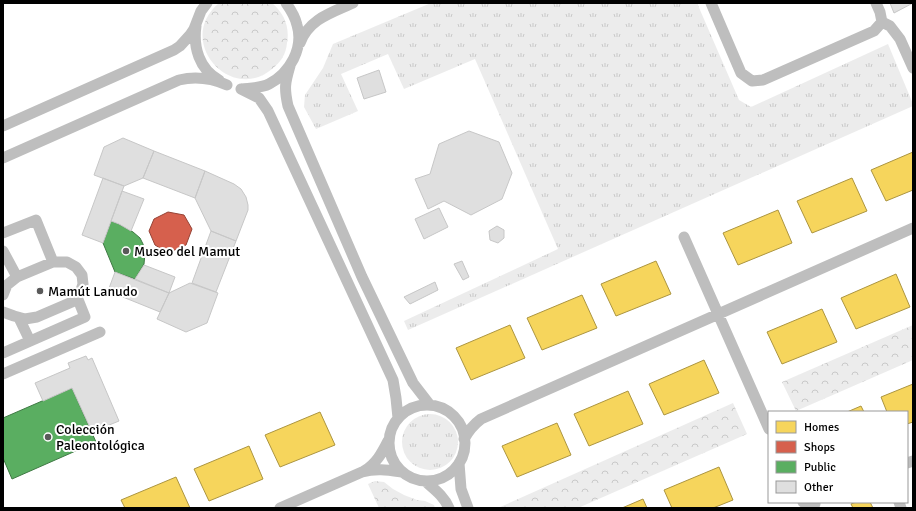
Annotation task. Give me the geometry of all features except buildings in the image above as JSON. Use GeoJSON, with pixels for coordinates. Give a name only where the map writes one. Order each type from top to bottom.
{"type":"FeatureCollection","features":[{"type":"Feature","properties":{"kind":"street"},"geometry":{"type":"LineString","coordinates":[[286,3],[293,12],[298,25],[299,39],[296,53]]}},
{"type":"Feature","properties":{"kind":"street"},"geometry":{"type":"LineString","coordinates":[[353,3],[321,17],[313,23],[301,39],[286,80],[285,89],[288,106],[382,320],[413,383],[430,405]]}},
{"type":"Feature","properties":{"kind":"street"},"geometry":{"type":"LineString","coordinates":[[711,3],[741,73],[752,81],[764,80],[874,31],[882,22]]}},
{"type":"Feature","properties":{"kind":"street"},"geometry":{"type":"LineString","coordinates":[[876,3],[882,22]]}},
{"type":"Feature","properties":{"kind":"street"},"geometry":{"type":"LineString","coordinates":[[3,126],[174,50],[190,35],[205,6]]}},
{"type":"Feature","properties":{"kind":"street"},"geometry":{"type":"LineString","coordinates":[[882,22],[890,26],[900,39],[913,68]]}},
{"type":"Feature","properties":{"kind":"street"},"geometry":{"type":"LineString","coordinates":[[196,23],[195,42],[200,60],[216,79],[227,85]]}},
{"type":"Feature","properties":{"kind":"street"},"geometry":{"type":"LineString","coordinates":[[3,158],[179,80],[204,78],[241,88],[255,88],[269,84],[281,76],[290,66]]}},
{"type":"Feature","properties":{"kind":"street"},"geometry":{"type":"LineString","coordinates":[[241,88],[259,98],[268,111],[392,380],[398,418]]}},
{"type":"Feature","properties":{"kind":"street"},"geometry":{"type":"LineString","coordinates":[[3,233],[36,220],[53,262]]}},
{"type":"Feature","properties":{"kind":"street"},"geometry":{"type":"LineString","coordinates":[[464,438],[468,430],[481,419],[913,228]]}},
{"type":"Feature","properties":{"kind":"street"},"geometry":{"type":"LineString","coordinates":[[684,237],[768,427]]}},
{"type":"Feature","properties":{"kind":"street"},"geometry":{"type":"LineString","coordinates":[[5,258],[17,277]]}},
{"type":"Feature","properties":{"kind":"street"},"geometry":{"type":"LineString","coordinates":[[3,295],[7,286],[17,277],[53,262],[67,262],[76,267],[82,275],[83,284],[80,293],[72,302],[37,317],[25,319],[3,312]]}},
{"type":"Feature","properties":{"kind":"street"},"geometry":{"type":"LineString","coordinates":[[3,353],[85,317],[77,297]]}},
{"type":"Feature","properties":{"kind":"street"},"geometry":{"type":"LineString","coordinates":[[19,318],[30,341]]}},
{"type":"Feature","properties":{"kind":"street"},"geometry":{"type":"LineString","coordinates":[[3,374],[100,332]]}},
{"type":"Feature","properties":{"kind":"street"},"geometry":{"type":"LineString","coordinates":[[280,508],[369,470],[383,469],[402,472],[413,478],[425,481],[435,480],[444,476],[452,471],[459,463],[464,451],[464,438],[461,426],[453,416],[442,408],[430,405],[418,406],[407,410],[398,418],[391,428],[388,440],[377,460],[362,472]]}},
{"type":"Feature","properties":{"kind":"street"},"geometry":{"type":"LineString","coordinates":[[453,416],[481,419]]}},
{"type":"Feature","properties":{"kind":"street"},"geometry":{"type":"LineString","coordinates":[[388,440],[389,452],[394,463],[402,472]]}},
{"type":"Feature","properties":{"kind":"street"},"geometry":{"type":"LineString","coordinates":[[459,463],[461,489],[468,508]]}},
{"type":"Feature","properties":{"kind":"street"},"geometry":{"type":"LineString","coordinates":[[425,481],[441,495],[449,508]]}},
{"type":"Feature","properties":{"kind":"green space"},"geometry":{"type":"Polygon","coordinates":[[[219,3],[272,3],[280,11],[287,26],[288,37],[284,54],[280,61],[272,69],[256,78],[240,79],[225,74],[213,63],[205,50],[203,34],[207,18],[219,3]]]}},
{"type":"Feature","properties":{"kind":"green space"},"geometry":{"type":"Polygon","coordinates":[[[431,3],[697,3],[739,100],[751,107],[888,44],[913,106],[408,330],[404,321],[558,249],[475,59],[404,89],[388,54],[341,74],[358,111],[316,129],[304,107],[305,95],[323,68],[333,44],[431,3]]]}},
{"type":"Feature","properties":{"kind":"green space"},"geometry":{"type":"Polygon","coordinates":[[[913,325],[913,360],[796,411],[782,382],[913,325]]]}},
{"type":"Feature","properties":{"kind":"green space"},"geometry":{"type":"Polygon","coordinates":[[[733,403],[747,434],[578,508],[498,508],[733,403]]]}},
{"type":"Feature","properties":{"kind":"green space"},"geometry":{"type":"Polygon","coordinates":[[[424,414],[436,414],[446,418],[454,426],[458,436],[458,448],[454,458],[446,466],[436,470],[424,470],[414,466],[406,458],[402,448],[402,436],[406,426],[414,418],[424,414]]]}},
{"type":"Feature","properties":{"kind":"green space"},"geometry":{"type":"Polygon","coordinates":[[[375,481],[384,482],[404,495],[417,500],[425,501],[434,505],[435,508],[379,508],[368,484],[375,481]]]}},
{"type":"Feature","properties":{"kind":"place","name":"Museo del Mamut"},"geometry":{"type":"Point","coordinates":[126,251]}},
{"type":"Feature","properties":{"kind":"place","name":"Mamút Lanudo"},"geometry":{"type":"Point","coordinates":[40,291]}},
{"type":"Feature","properties":{"kind":"place","name":"Colección Paleontológica"},"geometry":{"type":"Point","coordinates":[48,437]}}]}
